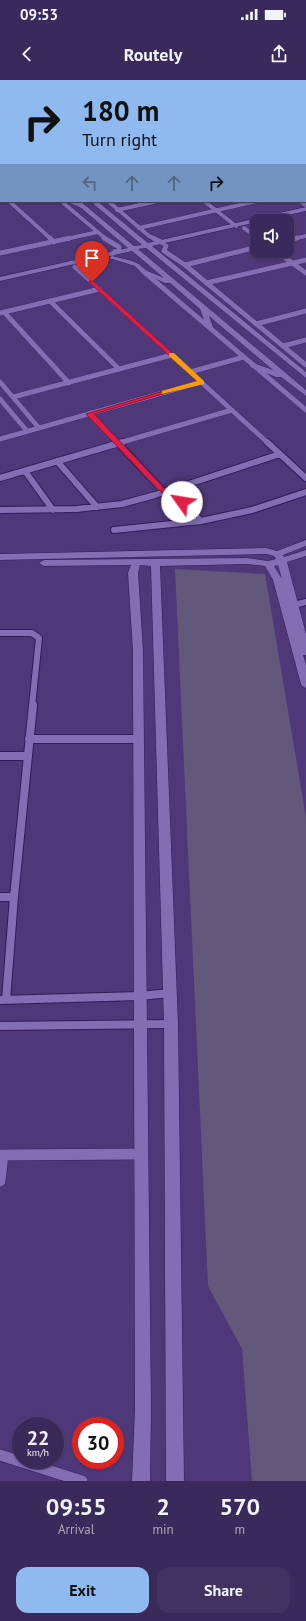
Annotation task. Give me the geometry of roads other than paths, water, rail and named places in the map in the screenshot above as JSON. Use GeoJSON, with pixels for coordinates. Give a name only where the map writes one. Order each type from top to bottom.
{"type":"FeatureCollection","features":[{"type":"Feature","properties":{"kind":"street"},"geometry":{"type":"LineString","coordinates":[[10,202],[54,242]]}},
{"type":"Feature","properties":{"kind":"street"},"geometry":{"type":"LineString","coordinates":[[62,202],[108,241],[119,247]]}},
{"type":"Feature","properties":{"kind":"street"},"geometry":{"type":"LineString","coordinates":[[72,202],[82,206]]}},
{"type":"Feature","properties":{"kind":"street"},"geometry":{"type":"LineString","coordinates":[[77,202],[306,394]]}},
{"type":"Feature","properties":{"kind":"street"},"geometry":{"type":"LineString","coordinates":[[93,202],[306,376]]}},
{"type":"Feature","properties":{"kind":"street"},"geometry":{"type":"LineString","coordinates":[[109,202],[130,221],[164,247],[306,365]]}},
{"type":"Feature","properties":{"kind":"street"},"geometry":{"type":"LineString","coordinates":[[117,210],[153,202]]}},
{"type":"Feature","properties":{"kind":"street"},"geometry":{"type":"LineString","coordinates":[[205,202],[236,226]]}},
{"type":"Feature","properties":{"kind":"street"},"geometry":{"type":"LineString","coordinates":[[139,228],[252,202]]}},
{"type":"Feature","properties":{"kind":"street"},"geometry":{"type":"LineString","coordinates":[[164,247],[236,226],[306,209]]}},
{"type":"Feature","properties":{"kind":"street"},"geometry":{"type":"LineString","coordinates":[[294,217],[306,214]]}},
{"type":"Feature","properties":{"kind":"street"},"geometry":{"type":"LineString","coordinates":[[97,218],[119,247]]}},
{"type":"Feature","properties":{"kind":"street"},"geometry":{"type":"LineString","coordinates":[[129,231],[130,221]]}},
{"type":"Feature","properties":{"kind":"street"},"geometry":{"type":"LineString","coordinates":[[0,279],[150,248],[164,247],[250,227]]}},
{"type":"Feature","properties":{"kind":"street"},"geometry":{"type":"LineString","coordinates":[[244,228],[250,232]]}},
{"type":"Feature","properties":{"kind":"street"},"geometry":{"type":"LineString","coordinates":[[0,253],[6,250],[54,242],[98,232]]}},
{"type":"Feature","properties":{"kind":"street"},"geometry":{"type":"LineString","coordinates":[[294,239],[306,236]]}},
{"type":"Feature","properties":{"kind":"street"},"geometry":{"type":"LineString","coordinates":[[113,256],[119,247]]}},
{"type":"Feature","properties":{"kind":"street"},"geometry":{"type":"LineString","coordinates":[[164,247],[185,278]]}},
{"type":"Feature","properties":{"kind":"street"},"geometry":{"type":"LineString","coordinates":[[185,265],[250,249]]}},
{"type":"Feature","properties":{"kind":"street"},"geometry":{"type":"LineString","coordinates":[[0,284],[113,256],[130,262],[137,265],[306,410]]}},
{"type":"Feature","properties":{"kind":"street"},"geometry":{"type":"LineString","coordinates":[[285,258],[306,273]]}},
{"type":"Feature","properties":{"kind":"street"},"geometry":{"type":"LineString","coordinates":[[206,283],[306,260]]}},
{"type":"Feature","properties":{"kind":"street"},"geometry":{"type":"LineString","coordinates":[[75,266],[306,478]]}},
{"type":"Feature","properties":{"kind":"street"},"geometry":{"type":"LineString","coordinates":[[143,271],[157,276],[187,293]]}},
{"type":"Feature","properties":{"kind":"street"},"geometry":{"type":"LineString","coordinates":[[2,313],[100,289]]}},
{"type":"Feature","properties":{"kind":"street"},"geometry":{"type":"LineString","coordinates":[[209,296],[232,304]]}},
{"type":"Feature","properties":{"kind":"street"},"geometry":{"type":"LineString","coordinates":[[50,301],[119,369]]}},
{"type":"Feature","properties":{"kind":"street"},"geometry":{"type":"LineString","coordinates":[[202,306],[209,328]]}},
{"type":"Feature","properties":{"kind":"street"},"geometry":{"type":"LineString","coordinates":[[256,324],[306,311]]}},
{"type":"Feature","properties":{"kind":"street"},"geometry":{"type":"LineString","coordinates":[[2,313],[69,382]]}},
{"type":"Feature","properties":{"kind":"street"},"geometry":{"type":"LineString","coordinates":[[283,346],[306,340]]}},
{"type":"Feature","properties":{"kind":"street"},"geometry":{"type":"LineString","coordinates":[[13,397],[172,355]]}},
{"type":"Feature","properties":{"kind":"street"},"geometry":{"type":"LineString","coordinates":[[190,372],[244,357]]}},
{"type":"Feature","properties":{"kind":"street"},"geometry":{"type":"LineString","coordinates":[[253,365],[287,378]]}},
{"type":"Feature","properties":{"kind":"street"},"geometry":{"type":"LineString","coordinates":[[0,382],[39,428]]}},
{"type":"Feature","properties":{"kind":"street"},"geometry":{"type":"LineString","coordinates":[[0,439],[201,382]]}},
{"type":"Feature","properties":{"kind":"street"},"geometry":{"type":"LineString","coordinates":[[0,399],[27,431]]}},
{"type":"Feature","properties":{"kind":"street"},"geometry":{"type":"LineString","coordinates":[[0,478],[232,410]]}},
{"type":"Feature","properties":{"kind":"street"},"geometry":{"type":"LineString","coordinates":[[90,414],[164,492],[173,493],[201,521]]}},
{"type":"Feature","properties":{"kind":"street"},"geometry":{"type":"LineString","coordinates":[[0,510],[53,510],[122,504],[164,492],[280,454]]}},
{"type":"Feature","properties":{"kind":"street"},"geometry":{"type":"LineString","coordinates":[[57,461],[97,507]]}},
{"type":"Feature","properties":{"kind":"street"},"geometry":{"type":"LineString","coordinates":[[25,471],[53,510]]}},
{"type":"Feature","properties":{"kind":"street"},"geometry":{"type":"LineString","coordinates":[[114,530],[201,521],[252,510],[306,492]]}},
{"type":"Feature","properties":{"kind":"street"},"geometry":{"type":"LineString","coordinates":[[0,564],[247,561],[268,564],[306,543]]}},
{"type":"Feature","properties":{"kind":"street"},"geometry":{"type":"LineString","coordinates":[[0,557],[266,551],[280,558],[306,553]]}},
{"type":"Feature","properties":{"kind":"street"},"geometry":{"type":"LineString","coordinates":[[280,558],[306,652]]}},
{"type":"Feature","properties":{"kind":"street"},"geometry":{"type":"LineString","coordinates":[[136,562],[133,573],[138,651],[143,1409],[141,1481]]}},
{"type":"Feature","properties":{"kind":"street"},"geometry":{"type":"LineString","coordinates":[[155,563],[171,1024],[175,1481]]}},
{"type":"Feature","properties":{"kind":"street"},"geometry":{"type":"LineString","coordinates":[[268,564],[278,580],[306,684]]}},
{"type":"Feature","properties":{"kind":"street"},"geometry":{"type":"LineString","coordinates":[[294,605],[306,602]]}},
{"type":"Feature","properties":{"kind":"street"},"geometry":{"type":"LineString","coordinates":[[0,633],[32,633],[39,638],[3,1000],[140,996],[170,993]]}},
{"type":"Feature","properties":{"kind":"street"},"geometry":{"type":"LineString","coordinates":[[29,739],[138,739]]}},
{"type":"Feature","properties":{"kind":"street"},"geometry":{"type":"LineString","coordinates":[[0,756],[27,756]]}},
{"type":"Feature","properties":{"kind":"street"},"geometry":{"type":"LineString","coordinates":[[0,897],[14,897]]}},
{"type":"Feature","properties":{"kind":"street"},"geometry":{"type":"LineString","coordinates":[[0,1026],[171,1024]]}},
{"type":"Feature","properties":{"kind":"street"},"geometry":{"type":"LineString","coordinates":[[0,1181],[1,1155],[141,1154]]}},
{"type":"Feature","properties":{"kind":"street"},"geometry":{"type":"LineString","coordinates":[[0,1455],[82,1481]]}}]}
